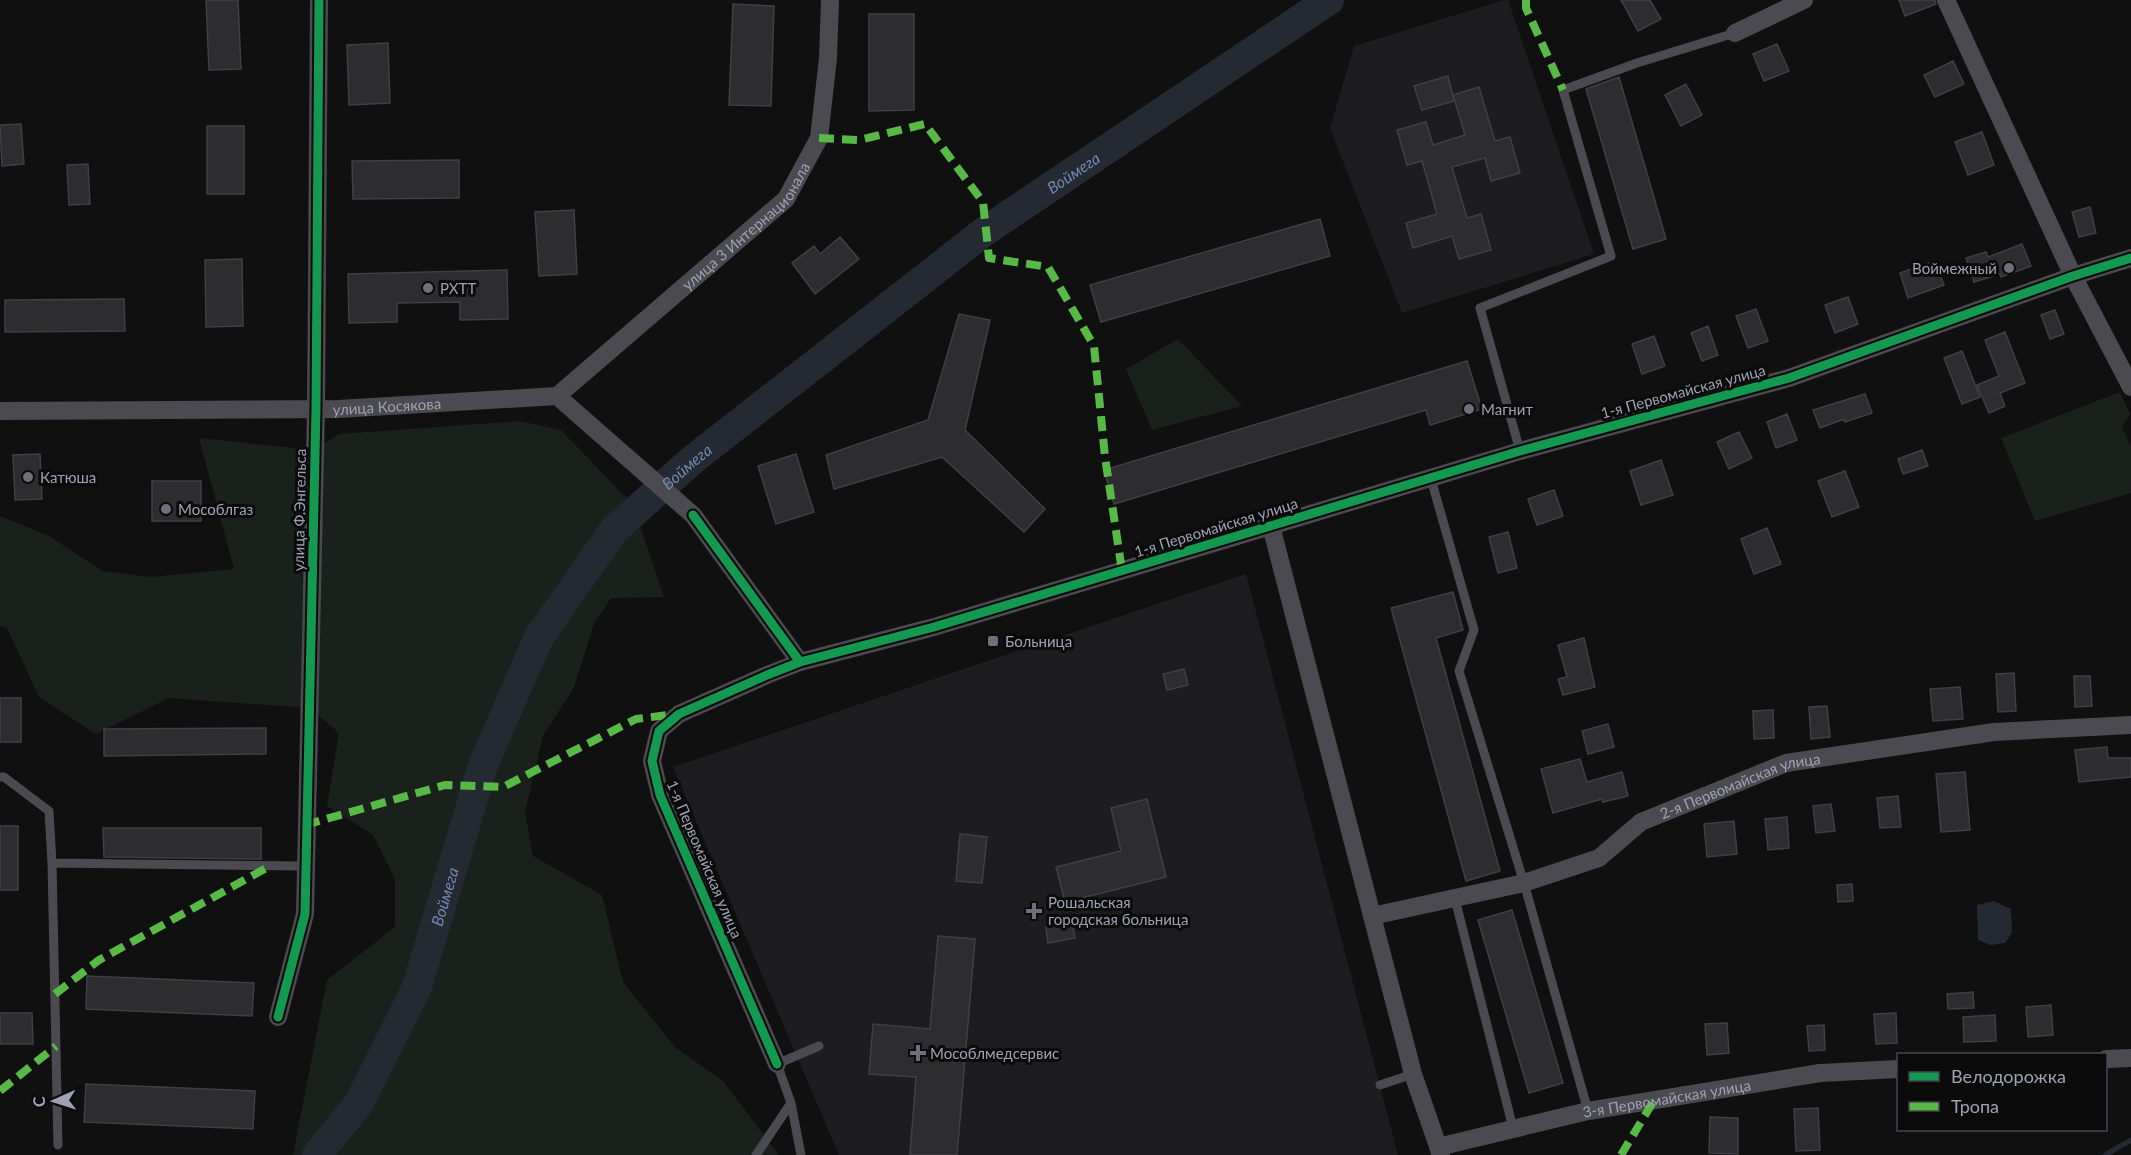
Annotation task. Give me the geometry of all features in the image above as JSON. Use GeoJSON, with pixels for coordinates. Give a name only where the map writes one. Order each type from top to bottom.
{"type":"FeatureCollection","features":[{"type":"Feature","properties":{"kind":"street","name":"улица Ф.Энгельса"},"geometry":{"type":"LineString","coordinates":[[278,1017],[305,914],[316,409],[319,0]]}},
{"type":"Feature","properties":{"kind":"street","name":"улица 3 Интернационала"},"geometry":{"type":"LineString","coordinates":[[557,396],[786,199],[819,138],[828,58],[830,0]]}},
{"type":"Feature","properties":{"kind":"street"},"geometry":{"type":"LineString","coordinates":[[1735,33],[1804,0]]}},
{"type":"Feature","properties":{"kind":"street"},"geometry":{"type":"LineString","coordinates":[[1946,0],[2073,276],[2131,387]]}},
{"type":"Feature","properties":{"kind":"street","name":"1-я Первомайская улица"},"geometry":{"type":"LineString","coordinates":[[777,1064],[660,795],[652,761],[659,731],[679,714],[800,662],[934,627],[1520,451],[1788,378],[2073,276],[2131,258]]}},
{"type":"Feature","properties":{"kind":"street","name":"улица Косякова"},"geometry":{"type":"LineString","coordinates":[[0,411],[316,409],[557,396]]}},
{"type":"Feature","properties":{"kind":"street"},"geometry":{"type":"LineString","coordinates":[[557,396],[693,515],[800,662]]}},
{"type":"Feature","properties":{"kind":"street"},"geometry":{"type":"LineString","coordinates":[[1271,526],[1413,1074],[1440,1151]]}},
{"type":"Feature","properties":{"kind":"street","name":"2-я Первомайская улица"},"geometry":{"type":"LineString","coordinates":[[1372,916],[1524,883],[1599,858],[1641,822],[1786,763],[1994,732],[2131,725]]}},
{"type":"Feature","properties":{"kind":"street"},"geometry":{"type":"LineString","coordinates":[[2107,1059],[2131,1058]]}},
{"type":"Feature","properties":{"kind":"street","name":"3-я Первомайская улица"},"geometry":{"type":"LineString","coordinates":[[1440,1151],[1513,1128],[1588,1111],[1820,1073],[1897,1070]]}},
{"type":"Feature","properties":{"kind":"lane"},"geometry":{"type":"LineString","coordinates":[[1520,451],[1480,308],[1611,256],[1563,90],[1637,63],[1735,33]]}},
{"type":"Feature","properties":{"kind":"lane"},"geometry":{"type":"LineString","coordinates":[[1431,479],[1474,630],[1459,671],[1524,883],[1588,1111]]}},
{"type":"Feature","properties":{"kind":"lane"},"geometry":{"type":"LineString","coordinates":[[0,777],[4,777],[49,811],[58,1145]]}},
{"type":"Feature","properties":{"kind":"lane"},"geometry":{"type":"LineString","coordinates":[[52,863],[305,866]]}},
{"type":"Feature","properties":{"kind":"lane"},"geometry":{"type":"LineString","coordinates":[[1455,899],[1513,1128]]}},
{"type":"Feature","properties":{"kind":"lane"},"geometry":{"type":"LineString","coordinates":[[801,1155],[791,1103],[777,1064],[819,1046]]}},
{"type":"Feature","properties":{"kind":"lane"},"geometry":{"type":"LineString","coordinates":[[1380,1085],[1413,1074]]}},
{"type":"Feature","properties":{"kind":"lane"},"geometry":{"type":"LineString","coordinates":[[756,1155],[791,1103]]}},
{"type":"Feature","properties":{"kind":"shaded area"},"geometry":{"type":"Polygon","coordinates":[[[1508,0],[1594,254],[1402,313],[1330,128],[1354,46],[1508,0]]]}},
{"type":"Feature","properties":{"kind":"shaded area"},"geometry":{"type":"Polygon","coordinates":[[[1178,339],[1242,406],[1152,430],[1126,369],[1178,339]]]}},
{"type":"Feature","properties":{"kind":"shaded area"},"geometry":{"type":"Polygon","coordinates":[[[2120,392],[2130,414],[2122,427],[2131,446],[2131,493],[2035,521],[2001,438],[2120,392]]]}},
{"type":"Feature","properties":{"kind":"shaded area"},"geometry":{"type":"Polygon","coordinates":[[[520,421],[561,430],[633,505],[664,597],[611,598],[594,624],[574,687],[543,736],[525,812],[533,856],[602,895],[623,982],[675,1047],[723,1081],[779,1155],[293,1155],[327,980],[395,927],[395,879],[373,835],[327,806],[339,733],[310,708],[169,698],[96,734],[39,697],[7,628],[0,626],[0,516],[49,536],[102,571],[151,577],[234,569],[199,438],[314,450],[339,434],[520,421]]]}},
{"type":"Feature","properties":{"kind":"shaded area","name":"Рошальская городская больница"},"geometry":{"type":"Polygon","coordinates":[[[1246,574],[1398,1155],[839,1155],[673,767],[1246,574]]]}},
{"type":"Feature","properties":{"kind":"shaded area"},"geometry":{"type":"Polygon","coordinates":[[[1994,901],[2011,909],[2012,933],[2005,943],[1991,945],[1978,940],[1977,905],[1994,901]]]}},
{"type":"Feature","properties":{"kind":"building"},"geometry":{"type":"Polygon","coordinates":[[[206,0],[238,0],[241,69],[209,70],[206,0]]]}},
{"type":"Feature","properties":{"kind":"building"},"geometry":{"type":"Polygon","coordinates":[[[1621,0],[1650,0],[1661,19],[1638,31],[1621,0]]]}},
{"type":"Feature","properties":{"kind":"building"},"geometry":{"type":"Polygon","coordinates":[[[1899,0],[1935,0],[1936,4],[1905,16],[1899,0]]]}},
{"type":"Feature","properties":{"kind":"building"},"geometry":{"type":"Polygon","coordinates":[[[733,4],[774,6],[771,106],[729,105],[733,4]]]}},
{"type":"Feature","properties":{"kind":"building"},"geometry":{"type":"Polygon","coordinates":[[[869,14],[914,14],[914,110],[869,111],[869,14]]]}},
{"type":"Feature","properties":{"kind":"building"},"geometry":{"type":"Polygon","coordinates":[[[388,43],[390,103],[349,105],[347,45],[388,43]]]}},
{"type":"Feature","properties":{"kind":"building"},"geometry":{"type":"Polygon","coordinates":[[[1777,44],[1789,71],[1764,81],[1753,54],[1777,44]]]}},
{"type":"Feature","properties":{"kind":"building"},"geometry":{"type":"Polygon","coordinates":[[[1953,61],[1964,84],[1935,97],[1924,75],[1953,61]]]}},
{"type":"Feature","properties":{"kind":"building"},"geometry":{"type":"Polygon","coordinates":[[[1448,76],[1454,101],[1422,110],[1414,86],[1448,76]]]}},
{"type":"Feature","properties":{"kind":"building"},"geometry":{"type":"Polygon","coordinates":[[[1619,77],[1666,239],[1633,249],[1586,89],[1619,77]]]}},
{"type":"Feature","properties":{"kind":"building"},"geometry":{"type":"Polygon","coordinates":[[[1686,84],[1702,115],[1681,126],[1665,95],[1686,84]]]}},
{"type":"Feature","properties":{"kind":"building"},"geometry":{"type":"Polygon","coordinates":[[[1479,87],[1495,141],[1510,137],[1520,173],[1491,181],[1485,158],[1452,167],[1467,218],[1481,214],[1491,250],[1459,259],[1452,236],[1413,248],[1406,223],[1437,214],[1422,161],[1407,165],[1397,130],[1426,122],[1433,145],[1465,135],[1453,95],[1479,87]]]}},
{"type":"Feature","properties":{"kind":"building"},"geometry":{"type":"Polygon","coordinates":[[[21,124],[24,164],[2,166],[0,125],[21,124]]]}},
{"type":"Feature","properties":{"kind":"building"},"geometry":{"type":"Polygon","coordinates":[[[207,126],[244,126],[244,194],[207,194],[207,126]]]}},
{"type":"Feature","properties":{"kind":"building"},"geometry":{"type":"Polygon","coordinates":[[[1982,132],[1994,165],[1968,175],[1955,142],[1982,132]]]}},
{"type":"Feature","properties":{"kind":"building"},"geometry":{"type":"Polygon","coordinates":[[[459,160],[459,198],[353,199],[352,161],[459,160]]]}},
{"type":"Feature","properties":{"kind":"building"},"geometry":{"type":"Polygon","coordinates":[[[88,164],[90,204],[69,205],[67,165],[88,164]]]}},
{"type":"Feature","properties":{"kind":"building"},"geometry":{"type":"Polygon","coordinates":[[[2090,207],[2096,233],[2079,237],[2072,212],[2090,207]]]}},
{"type":"Feature","properties":{"kind":"building"},"geometry":{"type":"Polygon","coordinates":[[[574,210],[577,274],[539,276],[535,212],[574,210]]]}},
{"type":"Feature","properties":{"kind":"building"},"geometry":{"type":"Polygon","coordinates":[[[1320,219],[1330,256],[1101,322],[1090,285],[1320,219]]]}},
{"type":"Feature","properties":{"kind":"building"},"geometry":{"type":"Polygon","coordinates":[[[840,237],[859,259],[815,294],[792,263],[814,246],[820,254],[840,237]]]}},
{"type":"Feature","properties":{"kind":"building"},"geometry":{"type":"Polygon","coordinates":[[[2022,244],[2031,266],[2001,277],[2000,274],[1974,282],[1966,258],[1986,252],[1988,257],[2022,244]]]}},
{"type":"Feature","properties":{"kind":"building"},"geometry":{"type":"Polygon","coordinates":[[[242,259],[243,326],[206,327],[205,260],[242,259]]]}},
{"type":"Feature","properties":{"kind":"building"},"geometry":{"type":"Polygon","coordinates":[[[1935,261],[1944,285],[1908,298],[1900,273],[1935,261]]]}},
{"type":"Feature","properties":{"kind":"building","name":"РХТТ"},"geometry":{"type":"Polygon","coordinates":[[[507,270],[508,319],[460,320],[460,302],[397,303],[397,322],[349,323],[348,274],[507,270]]]}},
{"type":"Feature","properties":{"kind":"building"},"geometry":{"type":"Polygon","coordinates":[[[1848,297],[1858,324],[1835,333],[1825,305],[1848,297]]]}},
{"type":"Feature","properties":{"kind":"building"},"geometry":{"type":"Polygon","coordinates":[[[124,299],[125,331],[5,332],[5,300],[124,299]]]}},
{"type":"Feature","properties":{"kind":"building"},"geometry":{"type":"Polygon","coordinates":[[[1756,309],[1768,341],[1748,348],[1736,316],[1756,309]]]}},
{"type":"Feature","properties":{"kind":"building"},"geometry":{"type":"Polygon","coordinates":[[[2055,310],[2064,334],[2050,339],[2041,315],[2055,310]]]}},
{"type":"Feature","properties":{"kind":"building"},"geometry":{"type":"Polygon","coordinates":[[[959,314],[990,320],[965,430],[1045,509],[1024,532],[942,457],[834,489],[826,455],[928,420],[959,314]]]}},
{"type":"Feature","properties":{"kind":"building"},"geometry":{"type":"Polygon","coordinates":[[[1708,326],[1718,355],[1702,361],[1691,333],[1708,326]]]}},
{"type":"Feature","properties":{"kind":"building"},"geometry":{"type":"Polygon","coordinates":[[[2005,332],[2025,383],[2000,393],[2005,406],[1989,413],[1977,385],[1999,376],[1985,340],[2005,332]]]}},
{"type":"Feature","properties":{"kind":"building"},"geometry":{"type":"Polygon","coordinates":[[[1654,336],[1665,366],[1642,374],[1632,344],[1654,336]]]}},
{"type":"Feature","properties":{"kind":"building"},"geometry":{"type":"Polygon","coordinates":[[[1962,351],[1980,397],[1962,404],[1944,358],[1962,351]]]}},
{"type":"Feature","properties":{"kind":"building"},"geometry":{"type":"Polygon","coordinates":[[[1467,361],[1482,409],[1430,425],[1426,410],[1114,504],[1104,470],[1467,361]]]}},
{"type":"Feature","properties":{"kind":"building"},"geometry":{"type":"Polygon","coordinates":[[[1865,394],[1872,413],[1845,422],[1844,419],[1820,428],[1813,410],[1865,394]]]}},
{"type":"Feature","properties":{"kind":"building"},"geometry":{"type":"Polygon","coordinates":[[[1787,414],[1797,440],[1776,448],[1767,422],[1787,414]]]}},
{"type":"Feature","properties":{"kind":"building"},"geometry":{"type":"Polygon","coordinates":[[[1739,432],[1752,458],[1729,469],[1717,442],[1739,432]]]}},
{"type":"Feature","properties":{"kind":"building"},"geometry":{"type":"Polygon","coordinates":[[[1922,450],[1928,466],[1903,474],[1898,459],[1922,450]]]}},
{"type":"Feature","properties":{"kind":"building"},"geometry":{"type":"Polygon","coordinates":[[[40,454],[42,499],[15,500],[13,455],[40,454]]]}},
{"type":"Feature","properties":{"kind":"building"},"geometry":{"type":"Polygon","coordinates":[[[796,454],[814,512],[776,524],[758,466],[796,454]]]}},
{"type":"Feature","properties":{"kind":"building"},"geometry":{"type":"Polygon","coordinates":[[[1661,460],[1673,495],[1641,505],[1630,471],[1661,460]]]}},
{"type":"Feature","properties":{"kind":"building"},"geometry":{"type":"Polygon","coordinates":[[[1845,471],[1859,507],[1832,517],[1818,481],[1845,471]]]}},
{"type":"Feature","properties":{"kind":"building"},"geometry":{"type":"Polygon","coordinates":[[[152,481],[201,481],[201,521],[152,521],[152,481]]]}},
{"type":"Feature","properties":{"kind":"building"},"geometry":{"type":"Polygon","coordinates":[[[1554,490],[1563,516],[1537,525],[1528,499],[1554,490]]]}},
{"type":"Feature","properties":{"kind":"building"},"geometry":{"type":"Polygon","coordinates":[[[1767,528],[1781,564],[1754,574],[1741,539],[1767,528]]]}},
{"type":"Feature","properties":{"kind":"building"},"geometry":{"type":"Polygon","coordinates":[[[1508,532],[1517,568],[1498,573],[1489,537],[1508,532]]]}},
{"type":"Feature","properties":{"kind":"building"},"geometry":{"type":"Polygon","coordinates":[[[1453,592],[1463,630],[1436,638],[1500,871],[1466,881],[1391,608],[1453,592]]]}},
{"type":"Feature","properties":{"kind":"building"},"geometry":{"type":"Polygon","coordinates":[[[1584,638],[1595,687],[1563,695],[1558,679],[1567,677],[1558,645],[1584,638]]]}},
{"type":"Feature","properties":{"kind":"building"},"geometry":{"type":"Polygon","coordinates":[[[1184,669],[1188,685],[1167,690],[1163,674],[1184,669]]]}},
{"type":"Feature","properties":{"kind":"building"},"geometry":{"type":"Polygon","coordinates":[[[2014,673],[2016,711],[1998,712],[1996,674],[2014,673]]]}},
{"type":"Feature","properties":{"kind":"building"},"geometry":{"type":"Polygon","coordinates":[[[2074,676],[2090,676],[2092,706],[2075,707],[2074,676]]]}},
{"type":"Feature","properties":{"kind":"building"},"geometry":{"type":"Polygon","coordinates":[[[1960,687],[1963,719],[1933,721],[1930,689],[1960,687]]]}},
{"type":"Feature","properties":{"kind":"building"},"geometry":{"type":"Polygon","coordinates":[[[0,698],[21,698],[21,742],[0,742],[0,698]]]}},
{"type":"Feature","properties":{"kind":"building"},"geometry":{"type":"Polygon","coordinates":[[[1827,706],[1830,737],[1811,739],[1809,707],[1827,706]]]}},
{"type":"Feature","properties":{"kind":"building"},"geometry":{"type":"Polygon","coordinates":[[[1773,710],[1774,738],[1754,739],[1753,711],[1773,710]]]}},
{"type":"Feature","properties":{"kind":"building"},"geometry":{"type":"Polygon","coordinates":[[[1608,724],[1614,747],[1588,754],[1582,731],[1608,724]]]}},
{"type":"Feature","properties":{"kind":"building"},"geometry":{"type":"Polygon","coordinates":[[[266,728],[266,754],[104,756],[104,729],[266,728]]]}},
{"type":"Feature","properties":{"kind":"building"},"geometry":{"type":"Polygon","coordinates":[[[2107,747],[2108,758],[2131,758],[2131,777],[2079,782],[2075,750],[2107,747]]]}},
{"type":"Feature","properties":{"kind":"building"},"geometry":{"type":"Polygon","coordinates":[[[1580,759],[1587,782],[1622,772],[1628,796],[1603,802],[1602,799],[1553,813],[1541,769],[1580,759]]]}},
{"type":"Feature","properties":{"kind":"building"},"geometry":{"type":"Polygon","coordinates":[[[1965,772],[1970,830],[1941,832],[1936,774],[1965,772]]]}},
{"type":"Feature","properties":{"kind":"building"},"geometry":{"type":"Polygon","coordinates":[[[1898,796],[1901,827],[1880,828],[1877,798],[1898,796]]]}},
{"type":"Feature","properties":{"kind":"building"},"geometry":{"type":"Polygon","coordinates":[[[1147,799],[1166,877],[1065,902],[1056,867],[1121,851],[1111,808],[1147,799]]]}},
{"type":"Feature","properties":{"kind":"building"},"geometry":{"type":"Polygon","coordinates":[[[1831,804],[1835,831],[1816,833],[1813,806],[1831,804]]]}},
{"type":"Feature","properties":{"kind":"building"},"geometry":{"type":"Polygon","coordinates":[[[1787,817],[1789,848],[1768,850],[1765,819],[1787,817]]]}},
{"type":"Feature","properties":{"kind":"building"},"geometry":{"type":"Polygon","coordinates":[[[1734,821],[1737,854],[1707,857],[1704,824],[1734,821]]]}},
{"type":"Feature","properties":{"kind":"building"},"geometry":{"type":"Polygon","coordinates":[[[0,826],[18,826],[18,890],[0,890],[0,826]]]}},
{"type":"Feature","properties":{"kind":"building"},"geometry":{"type":"Polygon","coordinates":[[[103,828],[261,828],[261,859],[104,857],[103,828]]]}},
{"type":"Feature","properties":{"kind":"building"},"geometry":{"type":"Polygon","coordinates":[[[960,834],[987,837],[982,883],[956,881],[960,834]]]}},
{"type":"Feature","properties":{"kind":"building"},"geometry":{"type":"Polygon","coordinates":[[[1852,884],[1853,901],[1838,902],[1837,885],[1852,884]]]}},
{"type":"Feature","properties":{"kind":"building"},"geometry":{"type":"Polygon","coordinates":[[[1512,910],[1563,1083],[1529,1093],[1478,920],[1512,910]]]}},
{"type":"Feature","properties":{"kind":"building"},"geometry":{"type":"Polygon","coordinates":[[[1072,923],[1075,938],[1048,943],[1046,927],[1072,923]]]}},
{"type":"Feature","properties":{"kind":"building"},"geometry":{"type":"Polygon","coordinates":[[[938,936],[975,939],[957,1155],[910,1155],[916,1077],[869,1074],[873,1024],[930,1029],[938,936]]]}},
{"type":"Feature","properties":{"kind":"building"},"geometry":{"type":"Polygon","coordinates":[[[87,976],[254,983],[252,1016],[86,1009],[87,976]]]}},
{"type":"Feature","properties":{"kind":"building"},"geometry":{"type":"Polygon","coordinates":[[[1973,992],[1974,1008],[1948,1009],[1947,994],[1973,992]]]}},
{"type":"Feature","properties":{"kind":"building"},"geometry":{"type":"Polygon","coordinates":[[[2051,1005],[2053,1035],[2028,1037],[2026,1007],[2051,1005]]]}},
{"type":"Feature","properties":{"kind":"building"},"geometry":{"type":"Polygon","coordinates":[[[0,1013],[32,1013],[33,1044],[0,1044],[0,1013]]]}},
{"type":"Feature","properties":{"kind":"building"},"geometry":{"type":"Polygon","coordinates":[[[1896,1013],[1897,1043],[1876,1044],[1874,1014],[1896,1013]]]}},
{"type":"Feature","properties":{"kind":"building"},"geometry":{"type":"Polygon","coordinates":[[[1995,1015],[1996,1041],[1964,1042],[1963,1017],[1995,1015]]]}},
{"type":"Feature","properties":{"kind":"building"},"geometry":{"type":"Polygon","coordinates":[[[1727,1023],[1729,1053],[1707,1055],[1705,1024],[1727,1023]]]}},
{"type":"Feature","properties":{"kind":"building"},"geometry":{"type":"Polygon","coordinates":[[[1824,1025],[1825,1050],[1809,1051],[1807,1026],[1824,1025]]]}},
{"type":"Feature","properties":{"kind":"building"},"geometry":{"type":"Polygon","coordinates":[[[86,1084],[255,1091],[253,1129],[84,1122],[86,1084]]]}},
{"type":"Feature","properties":{"kind":"building"},"geometry":{"type":"Polygon","coordinates":[[[1818,1108],[1820,1150],[1796,1151],[1794,1109],[1818,1108]]]}},
{"type":"Feature","properties":{"kind":"building"},"geometry":{"type":"Polygon","coordinates":[[[1710,1117],[1738,1118],[1738,1154],[1709,1153],[1710,1117]]]}},
{"type":"Feature","properties":{"kind":"waterway","name":"Воймега"},"geometry":{"type":"LineString","coordinates":[[317,1155],[359,1103],[417,987],[483,765],[539,637],[614,530],[691,461],[985,231],[1329,0]]}},
{"type":"Feature","properties":{"kind":"waterway"},"geometry":{"type":"LineString","coordinates":[[2105,1155],[2131,1140]]}},
{"type":"Feature","properties":{"kind":"marked path"},"geometry":{"type":"LineString","coordinates":[[1526,0],[1526,8],[1563,90]]}},
{"type":"Feature","properties":{"kind":"marked path"},"geometry":{"type":"LineString","coordinates":[[819,138],[859,140],[925,124],[983,202],[989,258],[1048,267],[1094,346],[1105,457],[1122,571]]}},
{"type":"Feature","properties":{"kind":"marked path"},"geometry":{"type":"LineString","coordinates":[[305,825],[445,785],[503,787],[636,719],[676,714]]}},
{"type":"Feature","properties":{"kind":"marked path"},"geometry":{"type":"LineString","coordinates":[[55,994],[99,960],[270,866]]}},
{"type":"Feature","properties":{"kind":"marked path"},"geometry":{"type":"LineString","coordinates":[[0,1091],[56,1046]]}},
{"type":"Feature","properties":{"kind":"marked path"},"geometry":{"type":"LineString","coordinates":[[1621,1155],[1653,1102]]}},
{"type":"Feature","properties":{"kind":"cycle path"},"geometry":{"type":"LineString","coordinates":[[278,1017],[305,914],[316,409],[319,0]]}},
{"type":"Feature","properties":{"kind":"cycle path"},"geometry":{"type":"LineString","coordinates":[[777,1064],[660,795],[652,761],[659,731],[679,714],[800,662],[934,627],[1520,451],[1789,378],[2073,276],[2131,258]]}},
{"type":"Feature","properties":{"kind":"cycle path"},"geometry":{"type":"LineString","coordinates":[[693,515],[800,662]]}},
{"type":"Feature","properties":{"kind":"place","name":"Воймежный"},"geometry":{"type":"Point","coordinates":[2009,268]}},
{"type":"Feature","properties":{"kind":"place","name":"РХТТ"},"geometry":{"type":"Point","coordinates":[428,288]}},
{"type":"Feature","properties":{"kind":"place","name":"Магнит"},"geometry":{"type":"Point","coordinates":[1469,409]}},
{"type":"Feature","properties":{"kind":"place","name":"Катюша"},"geometry":{"type":"Point","coordinates":[28,477]}},
{"type":"Feature","properties":{"kind":"place","name":"Мособлгаз"},"geometry":{"type":"Point","coordinates":[166,509]}},
{"type":"Feature","properties":{"kind":"place","name":"Больница"},"geometry":{"type":"Point","coordinates":[993,641]}},
{"type":"Feature","properties":{"kind":"place","name":"Рошальская городская больница"},"geometry":{"type":"Point","coordinates":[1034,911]}},
{"type":"Feature","properties":{"kind":"place","name":"Мособлмедсервис"},"geometry":{"type":"Point","coordinates":[918,1053]}}]}
